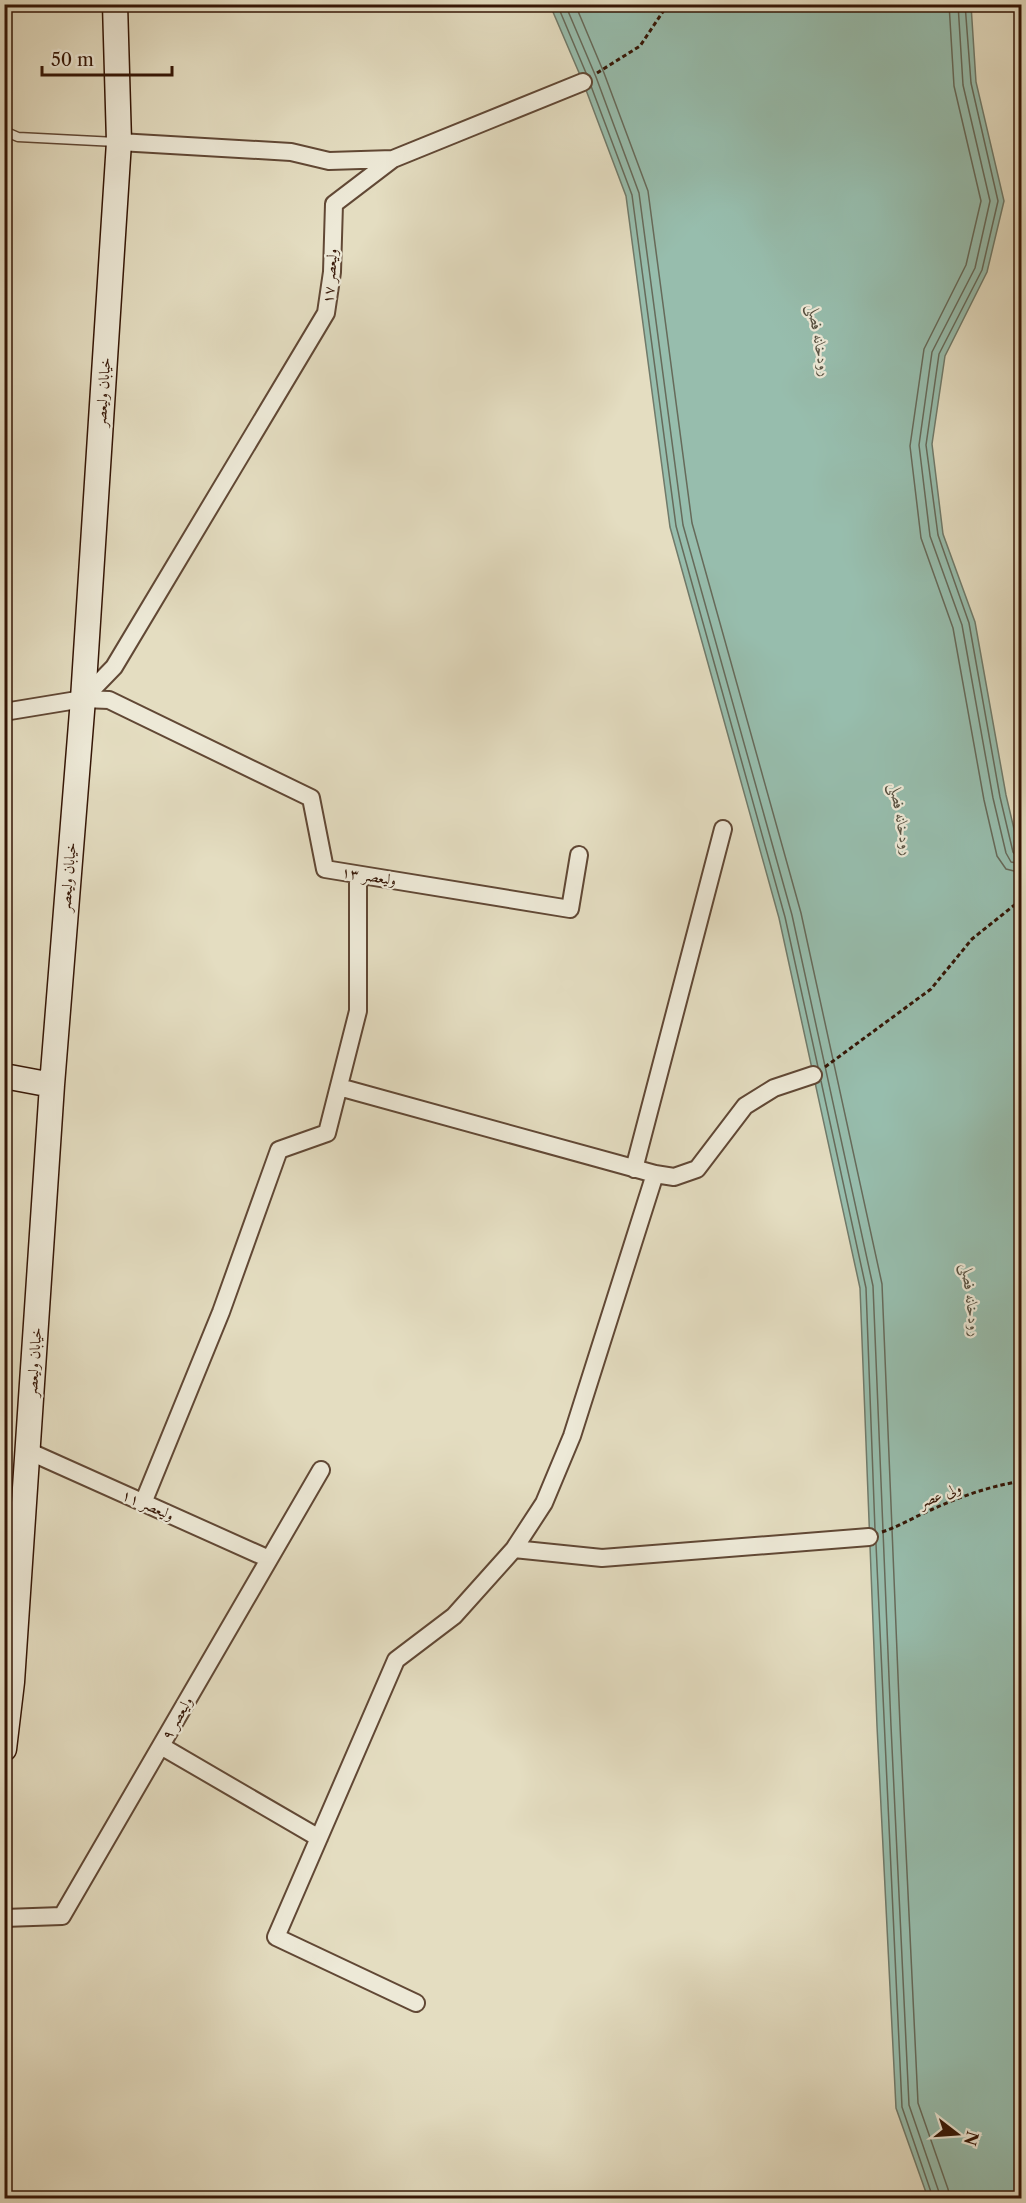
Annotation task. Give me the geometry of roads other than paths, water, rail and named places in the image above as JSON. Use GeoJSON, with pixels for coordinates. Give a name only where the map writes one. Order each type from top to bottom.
{"type":"FeatureCollection","features":[{"type":"Feature","properties":{"kind":"main road","name":"خیابان ولیعصر"},"geometry":{"type":"LineString","coordinates":[[4,1749],[28,1451],[52,1085],[82,699],[119,142],[116,4]]}},
{"type":"Feature","properties":{"kind":"main road"},"geometry":{"type":"LineString","coordinates":[[4,1076],[52,1085]]}},
{"type":"Feature","properties":{"kind":"street"},"geometry":{"type":"LineString","coordinates":[[119,142],[291,152],[329,161],[393,159],[583,82]]}},
{"type":"Feature","properties":{"kind":"street","name":"ولیعصر ۱۷"},"geometry":{"type":"LineString","coordinates":[[82,699],[114,667],[326,313],[332,272],[334,204],[393,159]]}},
{"type":"Feature","properties":{"kind":"street"},"geometry":{"type":"LineString","coordinates":[[4,712],[82,699]]}},
{"type":"Feature","properties":{"kind":"street","name":"ولیعصر ۱۳"},"geometry":{"type":"LineString","coordinates":[[82,699],[110,700],[311,798],[326,869],[570,909],[579,855]]}},
{"type":"Feature","properties":{"kind":"street"},"geometry":{"type":"LineString","coordinates":[[634,1168],[723,829]]}},
{"type":"Feature","properties":{"kind":"street"},"geometry":{"type":"LineString","coordinates":[[143,1503],[221,1312],[279,1150],[327,1132],[358,1011],[358,875]]}},
{"type":"Feature","properties":{"kind":"street"},"geometry":{"type":"LineString","coordinates":[[339,1087],[655,1174],[674,1177],[696,1169],[745,1106],[774,1088],[813,1075]]}},
{"type":"Feature","properties":{"kind":"street"},"geometry":{"type":"LineString","coordinates":[[416,2003],[276,1937],[396,1660],[454,1616],[514,1549],[544,1503],[572,1436],[655,1174]]}},
{"type":"Feature","properties":{"kind":"street","name":"ولیعصر ۱۱"},"geometry":{"type":"LineString","coordinates":[[28,1451],[269,1560]]}},
{"type":"Feature","properties":{"kind":"street","name":"ولیعصر ۹"},"geometry":{"type":"LineString","coordinates":[[4,1918],[62,1916],[321,1470]]}},
{"type":"Feature","properties":{"kind":"street"},"geometry":{"type":"LineString","coordinates":[[514,1549],[602,1558],[870,1537]]}},
{"type":"Feature","properties":{"kind":"street"},"geometry":{"type":"LineString","coordinates":[[160,1746],[319,1838]]}},
{"type":"Feature","properties":{"kind":"lane"},"geometry":{"type":"LineString","coordinates":[[4,131],[18,137],[119,142]]}},
{"type":"Feature","properties":{"kind":"water","name":"رودخانه فصلی"},"geometry":{"type":"Polygon","coordinates":[[[550,5],[971,5],[976,82],[1004,201],[987,272],[945,356],[932,444],[943,534],[975,622],[1006,795],[1022,863],[1021,2198],[928,2198],[896,2108],[877,1726],[860,1288],[779,918],[670,527],[626,196],[583,82],[550,5]]]}}]}
